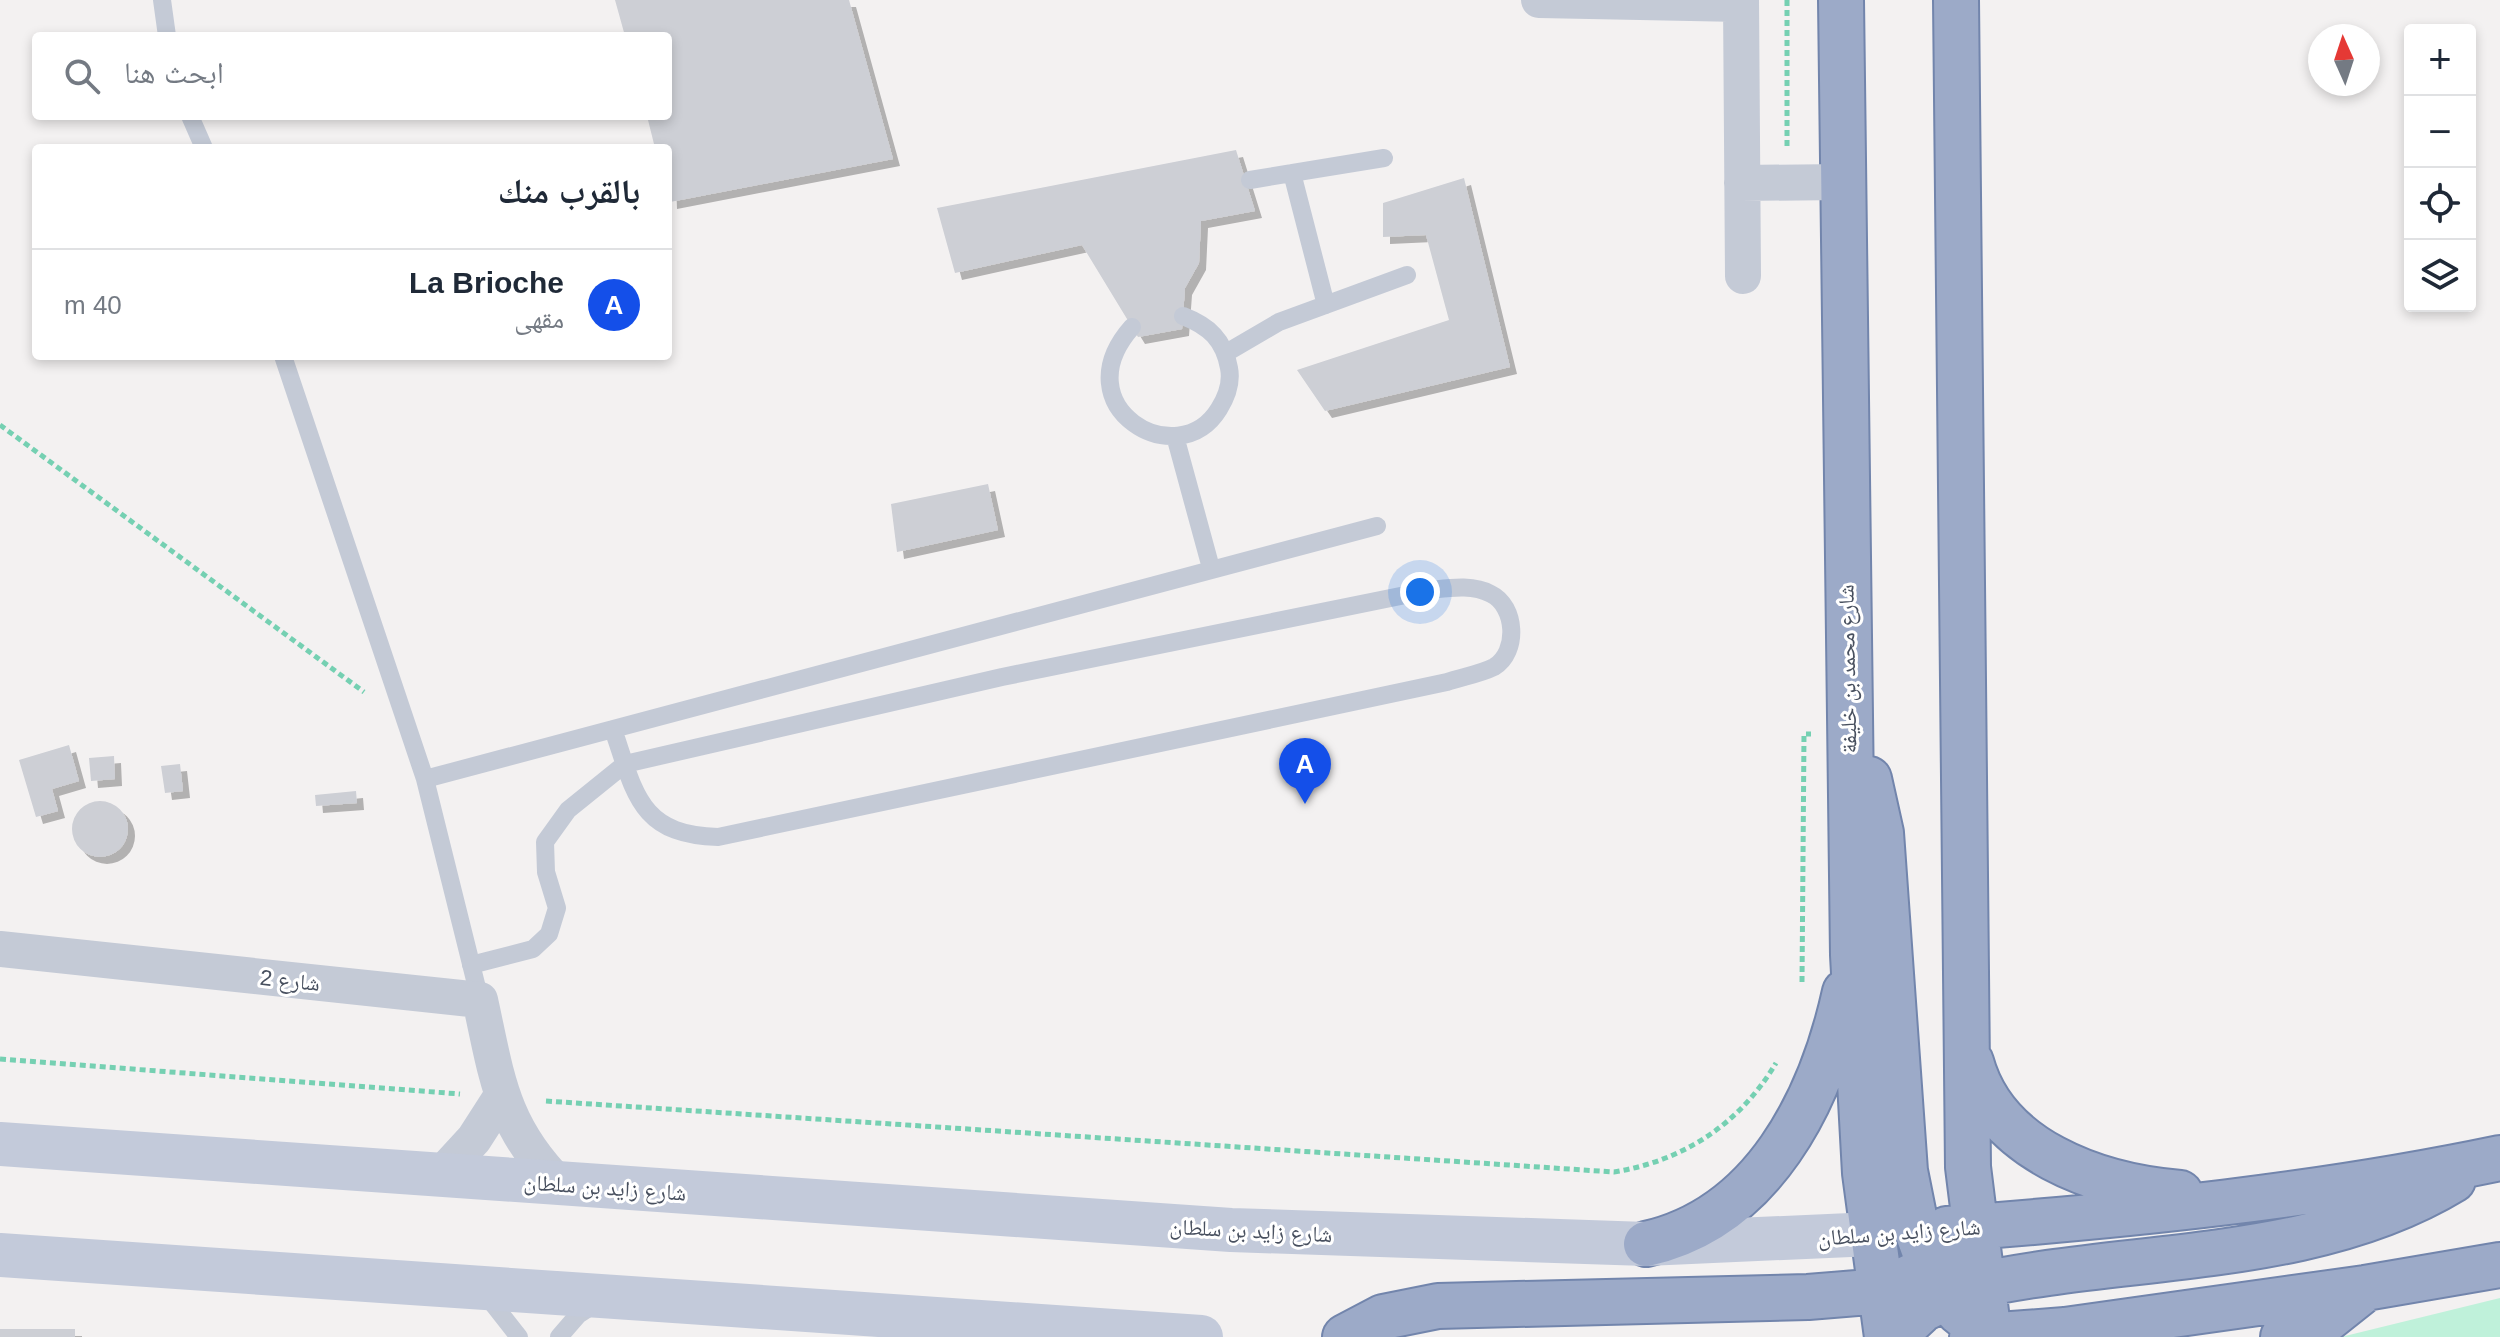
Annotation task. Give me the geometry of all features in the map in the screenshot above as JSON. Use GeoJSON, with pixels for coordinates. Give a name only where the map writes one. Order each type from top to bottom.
{"type":"FeatureCollection","features":[{"type":"Feature","properties":{"kind":"highway","name":"شارع محمد بن خليفة"},"geometry":{"type":"LineString","coordinates":[[1841,0],[1848,733],[1853,955],[1865,1173],[1873,1234],[1923,1293],[1983,1337]]}},
{"type":"Feature","properties":{"kind":"highway","name":"شارع محمد بن خليفة"},"geometry":{"type":"LineString","coordinates":[[1887,1337],[1975,1227],[1968,1167],[1956,0]]}},
{"type":"Feature","properties":{"kind":"highway"},"geometry":{"type":"LineString","coordinates":[[1848,733],[1878,809],[1905,1171],[1923,1293]]}},
{"type":"Feature","properties":{"kind":"highway"},"geometry":{"type":"LineString","coordinates":[[1646,1244],[1672,1238],[1724,1210],[1747,1192],[1775,1159],[1799,1119],[1832,1038],[1853,955]]}},
{"type":"Feature","properties":{"kind":"highway"},"geometry":{"type":"LineString","coordinates":[[1967,1048],[1984,1095],[1998,1116],[2039,1150],[2074,1167],[2131,1186],[2259,1198]]}},
{"type":"Feature","properties":{"kind":"highway"},"geometry":{"type":"LineString","coordinates":[[1345,1337],[1383,1317],[1438,1306],[1923,1293],[2168,1259],[2315,1233],[2404,1205],[2493,1159]]}},
{"type":"Feature","properties":{"kind":"highway","name":"شارع زايد بن سلطان"},"geometry":{"type":"LineString","coordinates":[[1873,1234],[1923,1293],[1975,1227],[2055,1222],[2259,1198],[2493,1159]]}},
{"type":"Feature","properties":{"kind":"highway"},"geometry":{"type":"LineString","coordinates":[[1983,1337],[2065,1330],[2493,1271]]}},
{"type":"Feature","properties":{"kind":"highway"},"geometry":{"type":"LineString","coordinates":[[2283,1337],[2326,1320],[2365,1288]]}},
{"type":"Feature","properties":{"kind":"main road","name":"شارع زايد بن سلطان"},"geometry":{"type":"LineString","coordinates":[[0,1144],[1245,1231],[1646,1244],[1873,1234]]}},
{"type":"Feature","properties":{"kind":"main road"},"geometry":{"type":"LineString","coordinates":[[0,1255],[603,1299],[1201,1337]]}},
{"type":"Feature","properties":{"kind":"street"},"geometry":{"type":"LineString","coordinates":[[1539,0],[1741,2],[1743,276]]}},
{"type":"Feature","properties":{"kind":"street"},"geometry":{"type":"LineString","coordinates":[[1742,183],[1843,182]]}},
{"type":"Feature","properties":{"kind":"street","name":"شارع 2"},"geometry":{"type":"LineString","coordinates":[[0,949],[480,1000]]}},
{"type":"Feature","properties":{"kind":"street"},"geometry":{"type":"LineString","coordinates":[[480,1000],[501,1097],[525,1145],[560,1185]]}},
{"type":"Feature","properties":{"kind":"street"},"geometry":{"type":"LineString","coordinates":[[440,1176],[474,1139],[501,1097]]}},
{"type":"Feature","properties":{"kind":"lane"},"geometry":{"type":"LineString","coordinates":[[162,0],[166,32]]}},
{"type":"Feature","properties":{"kind":"lane"},"geometry":{"type":"LineString","coordinates":[[192,120],[202,144]]}},
{"type":"Feature","properties":{"kind":"lane"},"geometry":{"type":"LineString","coordinates":[[1250,180],[1384,158]]}},
{"type":"Feature","properties":{"kind":"lane"},"geometry":{"type":"LineString","coordinates":[[1292,173],[1326,305]]}},
{"type":"Feature","properties":{"kind":"lane"},"geometry":{"type":"LineString","coordinates":[[1226,353],[1279,322],[1407,275]]}},
{"type":"Feature","properties":{"kind":"lane"},"geometry":{"type":"LineString","coordinates":[[1132,327],[1117,344],[1109,364],[1109,386],[1117,407],[1132,424],[1153,434],[1175,436],[1197,429],[1214,416],[1226,397],[1231,376],[1226,353],[1217,337],[1202,323],[1183,316]]}},
{"type":"Feature","properties":{"kind":"lane"},"geometry":{"type":"LineString","coordinates":[[284,360],[425,779],[480,1000]]}},
{"type":"Feature","properties":{"kind":"lane"},"geometry":{"type":"LineString","coordinates":[[1175,436],[1211,568]]}},
{"type":"Feature","properties":{"kind":"lane"},"geometry":{"type":"LineString","coordinates":[[425,779],[1377,526]]}},
{"type":"Feature","properties":{"kind":"lane"},"geometry":{"type":"LineString","coordinates":[[471,965],[533,949],[549,934],[557,908],[546,872],[545,842],[568,810],[625,764],[1002,677],[1430,590],[1482,590],[1496,596],[1506,607],[1511,636],[1507,653],[1495,666],[1447,682],[718,837],[670,830],[650,816],[636,797],[625,764],[613,729]]}},
{"type":"Feature","properties":{"kind":"lane"},"geometry":{"type":"LineString","coordinates":[[481,1290],[502,1312],[519,1337]]}},
{"type":"Feature","properties":{"kind":"lane"},"geometry":{"type":"LineString","coordinates":[[559,1337],[578,1315],[603,1299]]}},
{"type":"Feature","properties":{"kind":"path"},"geometry":{"type":"LineString","coordinates":[[1787,0],[1787,183]]}},
{"type":"Feature","properties":{"kind":"path"},"geometry":{"type":"LineString","coordinates":[[0,425],[403,721]]}},
{"type":"Feature","properties":{"kind":"path"},"geometry":{"type":"LineString","coordinates":[[1801,985],[1804,734],[1848,733]]}},
{"type":"Feature","properties":{"kind":"path"},"geometry":{"type":"LineString","coordinates":[[0,1059],[501,1097],[1614,1172],[1646,1167],[1704,1141],[1745,1106],[1779,1059]]}},
{"type":"Feature","properties":{"kind":"green space"},"geometry":{"type":"Polygon","coordinates":[[[2500,1298],[2500,1337],[2341,1337],[2500,1298]]]}},
{"type":"Feature","properties":{"kind":"building"},"geometry":{"type":"Polygon","coordinates":[[[615,0],[849,0],[893,159],[672,202],[672,144],[654,144],[648,120],[672,120],[672,32],[624,32],[615,0]]]}},
{"type":"Feature","properties":{"kind":"building"},"geometry":{"type":"Polygon","coordinates":[[[1236,150],[1255,211],[1201,221],[1199,263],[1185,288],[1182,329],[1138,337],[1082,245],[955,273],[937,208],[1236,150]]]}},
{"type":"Feature","properties":{"kind":"building"},"geometry":{"type":"Polygon","coordinates":[[[1464,178],[1510,367],[1325,411],[1297,370],[1449,320],[1426,235],[1383,237],[1383,203],[1464,178]]]}},
{"type":"Feature","properties":{"kind":"building"},"geometry":{"type":"Polygon","coordinates":[[[988,484],[998,530],[897,552],[891,504],[988,484]]]}},
{"type":"Feature","properties":{"kind":"building"},"geometry":{"type":"Polygon","coordinates":[[[69,745],[79,781],[52,789],[58,811],[36,817],[19,760],[69,745]]]}},
{"type":"Feature","properties":{"kind":"building"},"geometry":{"type":"Polygon","coordinates":[[[114,756],[115,779],[91,781],[89,758],[114,756]]]}},
{"type":"Feature","properties":{"kind":"building"},"geometry":{"type":"Polygon","coordinates":[[[180,764],[183,791],[165,793],[161,766],[180,764]]]}},
{"type":"Feature","properties":{"kind":"building"},"geometry":{"type":"Polygon","coordinates":[[[356,791],[357,803],[316,806],[315,795],[356,791]]]}},
{"type":"Feature","properties":{"kind":"building"},"geometry":{"type":"Polygon","coordinates":[[[100,801],[120,809],[128,829],[120,849],[100,857],[80,849],[72,829],[80,809],[100,801]]]}},
{"type":"Feature","properties":{"kind":"building"},"geometry":{"type":"Polygon","coordinates":[[[0,1329],[75,1329],[75,1337],[0,1337],[0,1329]]]}},
{"type":"Feature","properties":{"kind":"place","name":"La Brioche"},"geometry":{"type":"Point","coordinates":[1305,804]}}]}
